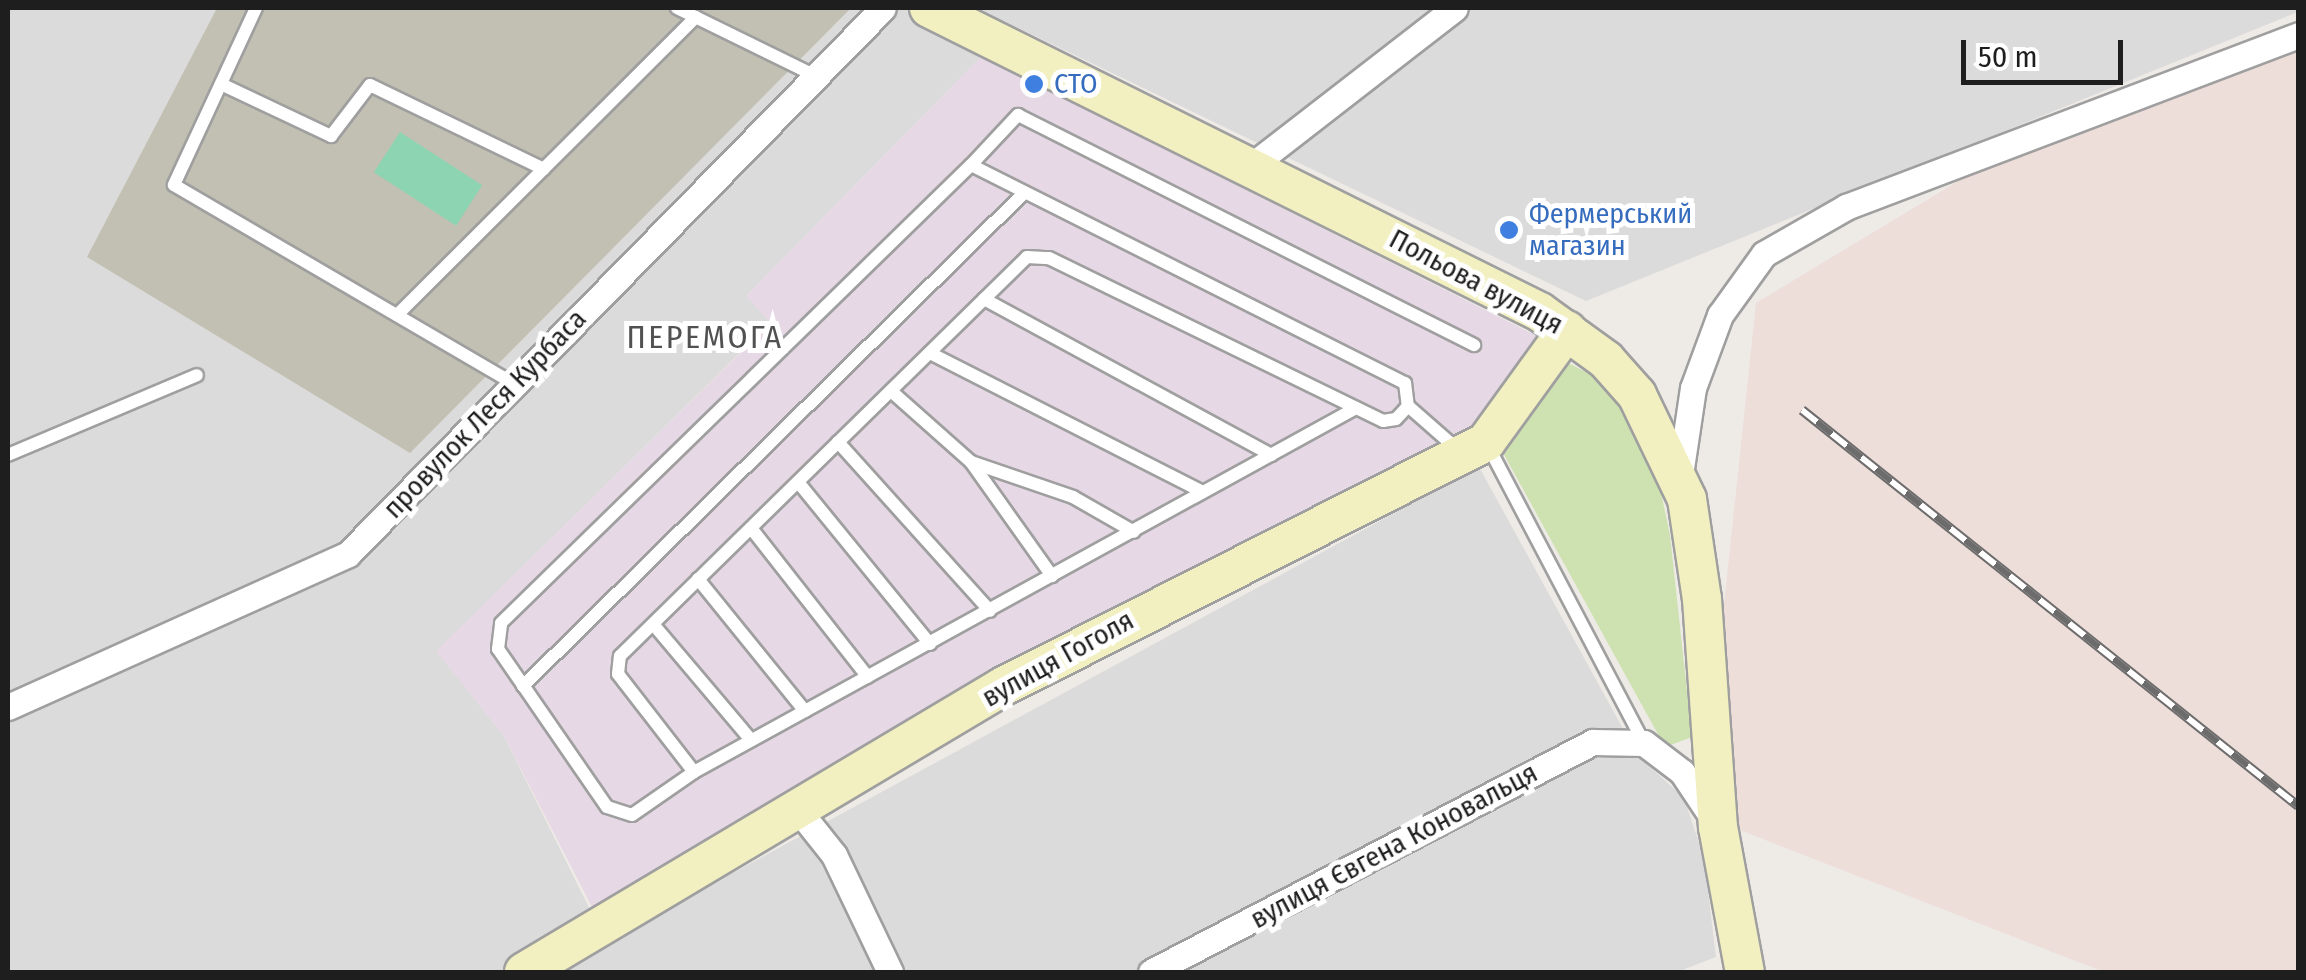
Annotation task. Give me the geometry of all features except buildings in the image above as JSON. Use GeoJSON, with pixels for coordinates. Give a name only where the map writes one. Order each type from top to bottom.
{"type":"FeatureCollection","features":[{"type":"Feature","properties":{"kind":"street","name":"провулок Леся Курбаса"},"geometry":{"type":"LineString","coordinates":[[8,706],[348,554],[883,8]]}},
{"type":"Feature","properties":{"kind":"street","name":"Польова вулиця"},"geometry":{"type":"LineString","coordinates":[[929,8],[1567,330],[1637,395],[1680,474],[1702,599],[1718,827],[1744,972]]}},
{"type":"Feature","properties":{"kind":"street"},"geometry":{"type":"LineString","coordinates":[[1250,167],[1456,8]]}},
{"type":"Feature","properties":{"kind":"street"},"geometry":{"type":"LineString","coordinates":[[1680,474],[1692,388],[1720,315],[1764,254],[1846,207],[2298,35]]}},
{"type":"Feature","properties":{"kind":"street","name":"вулиця Гоголя"},"geometry":{"type":"LineString","coordinates":[[544,967],[1002,687],[1474,448],[1567,330]]}},
{"type":"Feature","properties":{"kind":"street","name":"вулиця Євгена Коновальця"},"geometry":{"type":"LineString","coordinates":[[1151,972],[1592,742],[1644,743]]}},
{"type":"Feature","properties":{"kind":"street"},"geometry":{"type":"LineString","coordinates":[[1644,743],[1682,772],[1718,827]]}},
{"type":"Feature","properties":{"kind":"street"},"geometry":{"type":"LineString","coordinates":[[799,811],[834,855],[890,972]]}},
{"type":"Feature","properties":{"kind":"lane"},"geometry":{"type":"LineString","coordinates":[[256,8],[174,185],[514,384]]}},
{"type":"Feature","properties":{"kind":"lane"},"geometry":{"type":"LineString","coordinates":[[678,8],[816,76]]}},
{"type":"Feature","properties":{"kind":"lane"},"geometry":{"type":"LineString","coordinates":[[397,315],[696,17]]}},
{"type":"Feature","properties":{"kind":"lane"},"geometry":{"type":"LineString","coordinates":[[220,84],[331,136],[370,85],[544,169]]}},
{"type":"Feature","properties":{"kind":"lane"},"geometry":{"type":"LineString","coordinates":[[1356,408],[694,772],[632,816],[620,816],[498,649],[501,622],[972,165],[1018,115],[1474,345]]}},
{"type":"Feature","properties":{"kind":"lane"},"geometry":{"type":"LineString","coordinates":[[972,165],[1404,383],[1408,406],[1474,448],[1644,743]]}},
{"type":"Feature","properties":{"kind":"lane"},"geometry":{"type":"LineString","coordinates":[[524,686],[1024,193]]}},
{"type":"Feature","properties":{"kind":"lane"},"geometry":{"type":"LineString","coordinates":[[694,772],[618,674],[620,656],[1028,257],[1039,254],[1383,421],[1396,419],[1408,406]]}},
{"type":"Feature","properties":{"kind":"lane"},"geometry":{"type":"LineString","coordinates":[[984,299],[1271,454]]}},
{"type":"Feature","properties":{"kind":"lane"},"geometry":{"type":"LineString","coordinates":[[930,353],[1204,492]]}},
{"type":"Feature","properties":{"kind":"lane"},"geometry":{"type":"LineString","coordinates":[[8,454],[196,375]]}},
{"type":"Feature","properties":{"kind":"lane"},"geometry":{"type":"LineString","coordinates":[[891,390],[971,462],[1052,576]]}},
{"type":"Feature","properties":{"kind":"lane"},"geometry":{"type":"LineString","coordinates":[[838,442],[990,611]]}},
{"type":"Feature","properties":{"kind":"lane"},"geometry":{"type":"LineString","coordinates":[[971,462],[1072,497],[1134,532]]}},
{"type":"Feature","properties":{"kind":"lane"},"geometry":{"type":"LineString","coordinates":[[798,482],[930,644]]}},
{"type":"Feature","properties":{"kind":"lane"},"geometry":{"type":"LineString","coordinates":[[751,528],[868,677]]}},
{"type":"Feature","properties":{"kind":"lane"},"geometry":{"type":"LineString","coordinates":[[698,579],[805,711]]}},
{"type":"Feature","properties":{"kind":"lane"},"geometry":{"type":"LineString","coordinates":[[653,624],[752,740]]}},
{"type":"Feature","properties":{"kind":"shaded area"},"geometry":{"type":"Polygon","coordinates":[[[8,8],[2298,8],[2298,12],[1586,301],[1004,21],[981,57],[747,295],[771,322],[437,651],[504,736],[606,942],[1479,467],[1638,756],[1684,798],[1704,858],[1716,957],[1677,972],[8,972],[8,8]]]}},
{"type":"Feature","properties":{"kind":"shaded area"},"geometry":{"type":"Polygon","coordinates":[[[217,8],[851,8],[410,453],[87,257],[217,8]]]}},
{"type":"Feature","properties":{"kind":"shaded area"},"geometry":{"type":"Polygon","coordinates":[[[2298,38],[2298,972],[2104,972],[1737,829],[1720,643],[1756,303],[2033,136],[2298,38]]]}},
{"type":"Feature","properties":{"kind":"shaded area"},"geometry":{"type":"Polygon","coordinates":[[[981,57],[1539,337],[1479,433],[594,911],[504,736],[436,651],[771,323],[746,296],[981,57]]]}},
{"type":"Feature","properties":{"kind":"green space"},"geometry":{"type":"Polygon","coordinates":[[[400,132],[482,185],[456,226],[374,172],[400,132]]]}},
{"type":"Feature","properties":{"kind":"green space"},"geometry":{"type":"Polygon","coordinates":[[[1568,363],[1608,383],[1637,420],[1654,460],[1670,535],[1692,737],[1665,747],[1502,451],[1544,378],[1568,363]]]}},
{"type":"Feature","properties":{"kind":"railway"},"geometry":{"type":"LineString","coordinates":[[1802,410],[2298,806]]}},
{"type":"Feature","properties":{"kind":"place","name":"СТО"},"geometry":{"type":"Point","coordinates":[1034,84]}},
{"type":"Feature","properties":{"kind":"place","name":"Фермерський магазин"},"geometry":{"type":"Point","coordinates":[1509,230]}},
{"type":"Feature","properties":{"kind":"district","name":"ПЕРЕМОГА"},"geometry":{"type":"Point","coordinates":[705,337]}}]}
